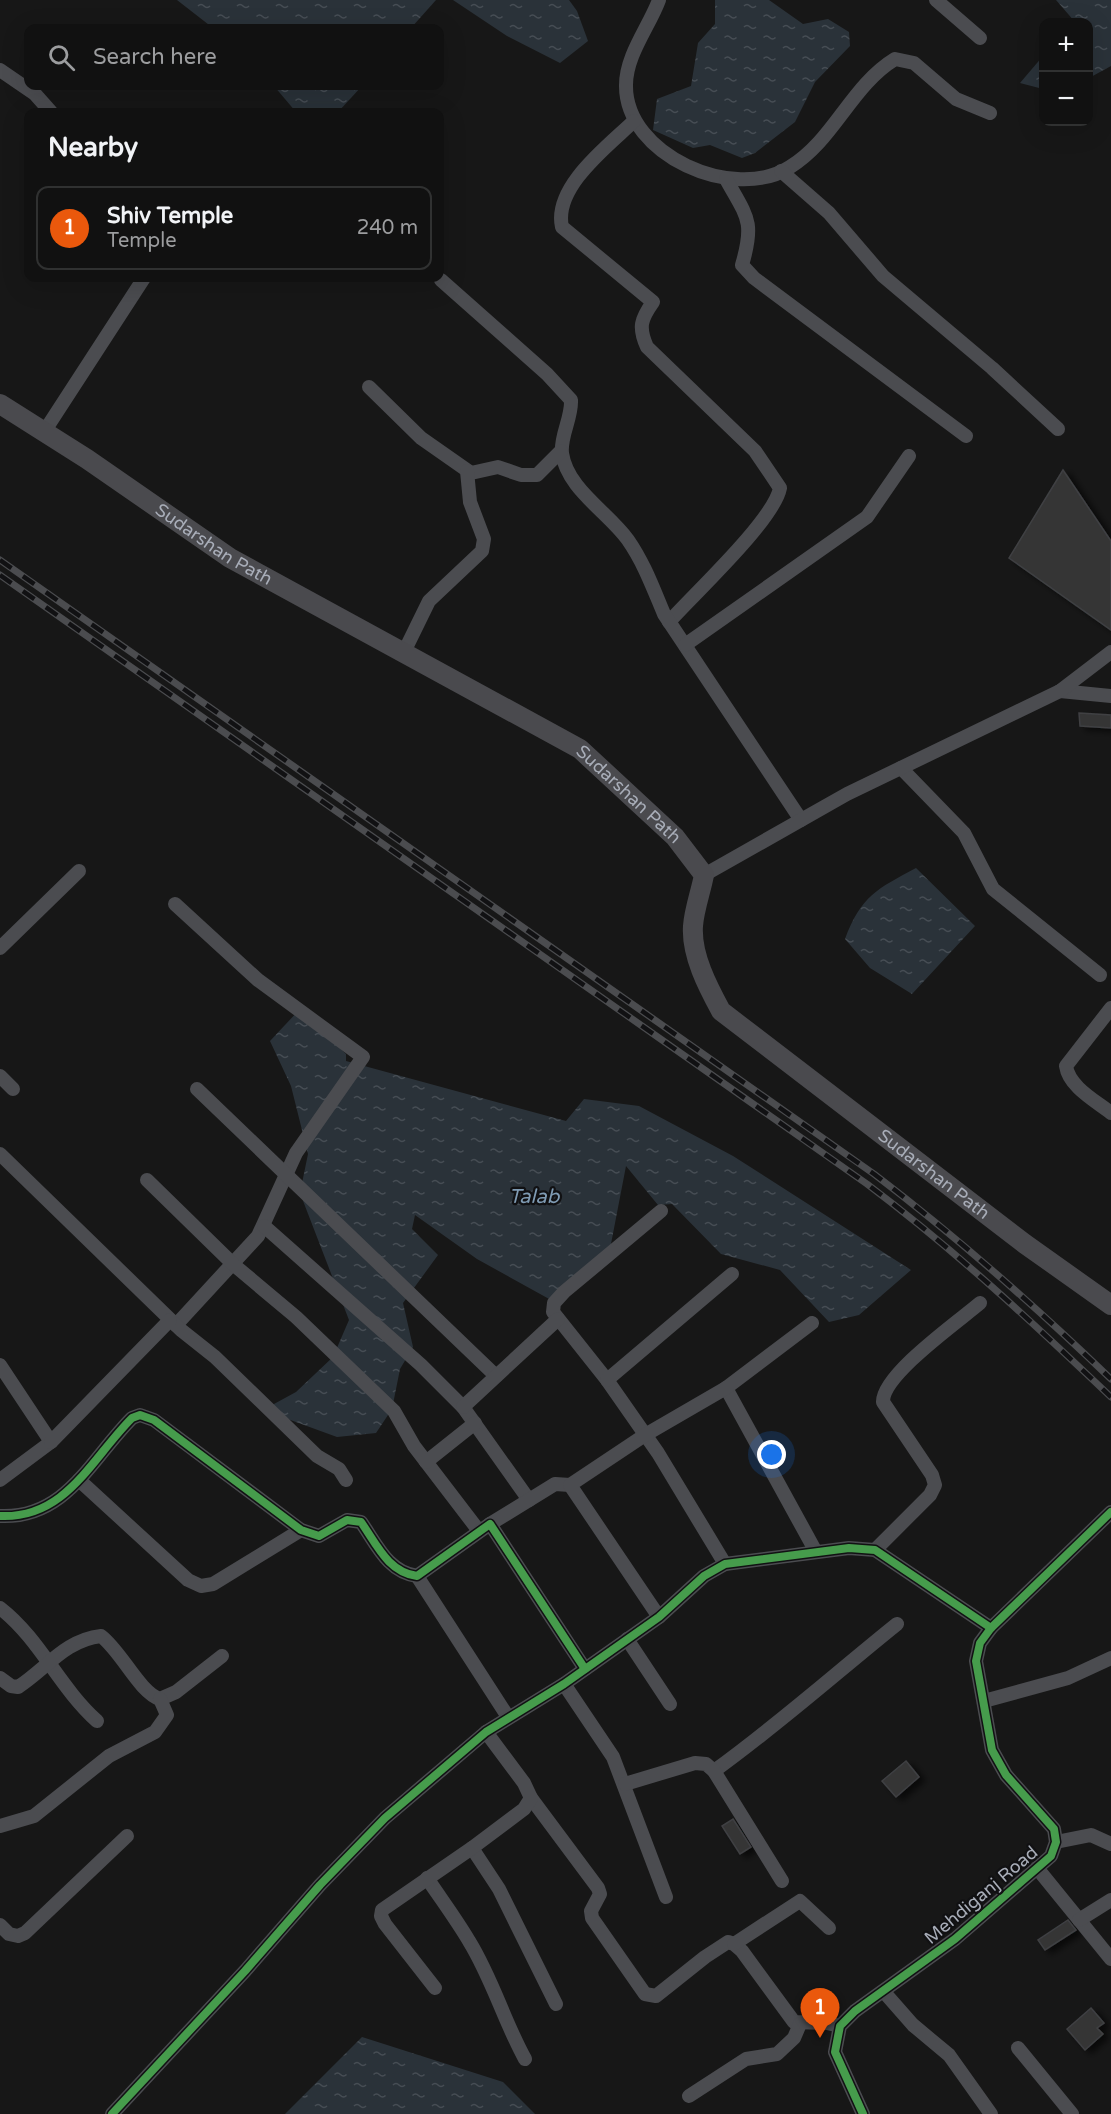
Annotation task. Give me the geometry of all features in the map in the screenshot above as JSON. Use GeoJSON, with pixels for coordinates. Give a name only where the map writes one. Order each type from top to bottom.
{"type":"FeatureCollection","features":[{"type":"Feature","properties":{"kind":"main road","name":"Sudarshan Path"},"geometry":{"type":"LineString","coordinates":[[0,404],[231,558],[580,749],[675,837],[704,875],[693,926],[696,950],[707,986],[721,1011],[1025,1244],[1111,1305]]}},
{"type":"Feature","properties":{"kind":"street"},"geometry":{"type":"LineString","coordinates":[[659,0],[627,70],[626,86],[634,121],[648,138],[667,153],[700,173],[726,179],[765,178],[781,171],[814,149],[872,77],[895,59],[914,63],[956,99],[990,113]]}},
{"type":"Feature","properties":{"kind":"street"},"geometry":{"type":"LineString","coordinates":[[936,0],[980,38]]}},
{"type":"Feature","properties":{"kind":"street"},"geometry":{"type":"LineString","coordinates":[[0,70],[24,86]]}},
{"type":"Feature","properties":{"kind":"street"},"geometry":{"type":"LineString","coordinates":[[28,90],[47,108]]}},
{"type":"Feature","properties":{"kind":"street"},"geometry":{"type":"LineString","coordinates":[[634,121],[588,165],[574,182],[559,215],[562,227],[571,237],[653,302],[640,324],[647,347],[755,450],[780,488],[778,496],[758,525],[669,622]]}},
{"type":"Feature","properties":{"kind":"street"},"geometry":{"type":"LineString","coordinates":[[781,171],[829,213],[883,276],[992,368],[1058,429]]}},
{"type":"Feature","properties":{"kind":"street"},"geometry":{"type":"LineString","coordinates":[[726,179],[749,224],[750,239],[742,264],[748,271],[966,436]]}},
{"type":"Feature","properties":{"kind":"street"},"geometry":{"type":"LineString","coordinates":[[44,432],[141,282]]}},
{"type":"Feature","properties":{"kind":"street"},"geometry":{"type":"LineString","coordinates":[[369,387],[421,438],[467,471],[480,473],[498,467],[521,475],[537,475],[561,451],[571,412],[571,400],[547,374],[443,282]]}},
{"type":"Feature","properties":{"kind":"street"},"geometry":{"type":"LineString","coordinates":[[561,451],[571,477],[614,522],[639,558],[669,622],[801,819]]}},
{"type":"Feature","properties":{"kind":"street"},"geometry":{"type":"LineString","coordinates":[[685,645],[867,517],[909,456]]}},
{"type":"Feature","properties":{"kind":"street"},"geometry":{"type":"LineString","coordinates":[[404,651],[429,601],[482,551],[484,539],[470,502],[467,471]]}},
{"type":"Feature","properties":{"kind":"street"},"geometry":{"type":"LineString","coordinates":[[704,875],[801,819],[1060,691],[1111,652]]}},
{"type":"Feature","properties":{"kind":"street"},"geometry":{"type":"LineString","coordinates":[[1060,691],[1111,696]]}},
{"type":"Feature","properties":{"kind":"street"},"geometry":{"type":"LineString","coordinates":[[901,768],[964,833],[993,889],[1100,975]]}},
{"type":"Feature","properties":{"kind":"street"},"geometry":{"type":"LineString","coordinates":[[0,948],[80,871]]}},
{"type":"Feature","properties":{"kind":"street"},"geometry":{"type":"LineString","coordinates":[[0,1480],[51,1442],[234,1265],[264,1226],[296,1153],[363,1057],[258,980],[176,904]]}},
{"type":"Feature","properties":{"kind":"street"},"geometry":{"type":"LineString","coordinates":[[1111,1008],[1065,1066],[1067,1074],[1079,1088],[1111,1113]]}},
{"type":"Feature","properties":{"kind":"street"},"geometry":{"type":"LineString","coordinates":[[0,1076],[13,1089]]}},
{"type":"Feature","properties":{"kind":"street"},"geometry":{"type":"LineString","coordinates":[[197,1089],[496,1376]]}},
{"type":"Feature","properties":{"kind":"street"},"geometry":{"type":"LineString","coordinates":[[0,1154],[173,1322],[215,1357],[317,1456],[339,1469],[346,1480]]}},
{"type":"Feature","properties":{"kind":"street"},"geometry":{"type":"LineString","coordinates":[[147,1180],[234,1265],[296,1317],[394,1411],[426,1462],[484,1528],[585,1669]]}},
{"type":"Feature","properties":{"kind":"street"},"geometry":{"type":"LineString","coordinates":[[662,1211],[564,1292],[554,1303],[553,1312],[607,1380],[645,1435],[725,1564]]}},
{"type":"Feature","properties":{"kind":"street"},"geometry":{"type":"LineString","coordinates":[[264,1226],[421,1365],[463,1407],[529,1500]]}},
{"type":"Feature","properties":{"kind":"street"},"geometry":{"type":"LineString","coordinates":[[607,1380],[732,1274]]}},
{"type":"Feature","properties":{"kind":"street"},"geometry":{"type":"LineString","coordinates":[[875,1550],[930,1495],[935,1485],[932,1475],[883,1402],[883,1395],[889,1383],[918,1355],[980,1303]]}},
{"type":"Feature","properties":{"kind":"street"},"geometry":{"type":"LineString","coordinates":[[463,1407],[558,1319]]}},
{"type":"Feature","properties":{"kind":"street"},"geometry":{"type":"LineString","coordinates":[[0,1516],[33,1514],[47,1508],[79,1480],[112,1438],[132,1418],[140,1414],[154,1420],[301,1530],[319,1536],[353,1519],[361,1522],[392,1566],[405,1574],[417,1576],[484,1528],[555,1484],[570,1485],[645,1435],[726,1388],[812,1323]]}},
{"type":"Feature","properties":{"kind":"street"},"geometry":{"type":"LineString","coordinates":[[0,1365],[51,1442]]}},
{"type":"Feature","properties":{"kind":"street"},"geometry":{"type":"LineString","coordinates":[[726,1388],[816,1552]]}},
{"type":"Feature","properties":{"kind":"street"},"geometry":{"type":"LineString","coordinates":[[426,1462],[475,1423]]}},
{"type":"Feature","properties":{"kind":"street"},"geometry":{"type":"LineString","coordinates":[[79,1480],[188,1580],[201,1586],[213,1584],[301,1530]]}},
{"type":"Feature","properties":{"kind":"street"},"geometry":{"type":"LineString","coordinates":[[570,1485],[659,1617]]}},
{"type":"Feature","properties":{"kind":"street","name":"Mehdiganj Road"},"geometry":{"type":"LineString","coordinates":[[840,2026],[855,2011],[955,1939],[1051,1856],[1056,1842],[1054,1829],[1006,1775],[992,1750],[976,1661],[977,1652],[991,1628],[1111,1512]]}},
{"type":"Feature","properties":{"kind":"street"},"geometry":{"type":"LineString","coordinates":[[112,2114],[245,1971],[320,1885],[385,1818],[486,1732],[564,1684],[659,1617],[704,1576],[725,1564],[849,1548],[875,1550],[991,1628]]}},
{"type":"Feature","properties":{"kind":"street"},"geometry":{"type":"LineString","coordinates":[[417,1576],[508,1717]]}},
{"type":"Feature","properties":{"kind":"street"},"geometry":{"type":"LineString","coordinates":[[0,1608],[24,1628],[77,1701],[97,1721]]}},
{"type":"Feature","properties":{"kind":"street"},"geometry":{"type":"LineString","coordinates":[[714,1771],[769,1731],[808,1696],[897,1624]]}},
{"type":"Feature","properties":{"kind":"street"},"geometry":{"type":"LineString","coordinates":[[0,1678],[11,1686],[18,1687],[48,1662],[81,1641],[100,1636],[121,1655],[145,1689],[160,1699],[167,1715],[155,1731],[109,1756],[34,1816],[0,1826]]}},
{"type":"Feature","properties":{"kind":"street"},"geometry":{"type":"LineString","coordinates":[[627,1639],[670,1704]]}},
{"type":"Feature","properties":{"kind":"street"},"geometry":{"type":"LineString","coordinates":[[160,1699],[176,1692],[222,1656]]}},
{"type":"Feature","properties":{"kind":"street"},"geometry":{"type":"LineString","coordinates":[[984,1701],[1068,1678],[1111,1658]]}},
{"type":"Feature","properties":{"kind":"street"},"geometry":{"type":"LineString","coordinates":[[564,1684],[613,1756],[666,1897]]}},
{"type":"Feature","properties":{"kind":"street"},"geometry":{"type":"LineString","coordinates":[[486,1732],[524,1783],[531,1798],[598,1888],[600,1894],[591,1911],[592,1918],[645,1994],[656,1996],[705,1957],[728,1942],[734,1944],[742,1951],[789,2017],[800,2024],[819,2022],[840,2026],[835,2052],[863,2114]]}},
{"type":"Feature","properties":{"kind":"street"},"geometry":{"type":"LineString","coordinates":[[625,1784],[695,1762],[706,1764],[714,1771],[782,1881]]}},
{"type":"Feature","properties":{"kind":"street"},"geometry":{"type":"LineString","coordinates":[[435,1988],[381,1916],[388,1905],[472,1848],[524,1809],[531,1798]]}},
{"type":"Feature","properties":{"kind":"street"},"geometry":{"type":"LineString","coordinates":[[1056,1842],[1091,1835],[1111,1844]]}},
{"type":"Feature","properties":{"kind":"street"},"geometry":{"type":"LineString","coordinates":[[0,1925],[9,1934],[18,1936],[25,1933],[127,1836]]}},
{"type":"Feature","properties":{"kind":"street"},"geometry":{"type":"LineString","coordinates":[[472,1848],[499,1889],[556,2004]]}},
{"type":"Feature","properties":{"kind":"street"},"geometry":{"type":"LineString","coordinates":[[1037,1868],[1111,1959]]}},
{"type":"Feature","properties":{"kind":"street"},"geometry":{"type":"LineString","coordinates":[[427,1878],[470,1942],[492,1987],[506,2025],[525,2059]]}},
{"type":"Feature","properties":{"kind":"street"},"geometry":{"type":"LineString","coordinates":[[1079,1920],[1111,1900]]}},
{"type":"Feature","properties":{"kind":"street"},"geometry":{"type":"LineString","coordinates":[[734,1944],[800,1901],[829,1928]]}},
{"type":"Feature","properties":{"kind":"street"},"geometry":{"type":"LineString","coordinates":[[884,1992],[913,2025],[949,2055],[990,2114]]}},
{"type":"Feature","properties":{"kind":"street"},"geometry":{"type":"LineString","coordinates":[[689,2096],[746,2060],[777,2054],[794,2038],[800,2024]]}},
{"type":"Feature","properties":{"kind":"street"},"geometry":{"type":"LineString","coordinates":[[1017,2048],[1072,2114]]}},
{"type":"Feature","properties":{"kind":"water"},"geometry":{"type":"Polygon","coordinates":[[[177,0],[436,0],[415,24],[208,24],[177,0]]]}},
{"type":"Feature","properties":{"kind":"water"},"geometry":{"type":"Polygon","coordinates":[[[453,0],[569,0],[577,11],[588,41],[560,63],[507,36],[453,0]]]}},
{"type":"Feature","properties":{"kind":"water"},"geometry":{"type":"Polygon","coordinates":[[[715,0],[769,0],[803,24],[828,19],[849,32],[850,46],[815,82],[795,122],[755,153],[742,158],[710,145],[693,148],[653,130],[657,99],[691,86],[698,43],[715,24],[715,0]]]}},
{"type":"Feature","properties":{"kind":"water"},"geometry":{"type":"Polygon","coordinates":[[[1056,0],[1111,0],[1111,66],[1093,76],[1093,18],[1072,18],[1056,0]]]}},
{"type":"Feature","properties":{"kind":"water"},"geometry":{"type":"Polygon","coordinates":[[[1039,61],[1039,88],[1020,83],[1039,61]]]}},
{"type":"Feature","properties":{"kind":"water"},"geometry":{"type":"Polygon","coordinates":[[[277,90],[358,90],[342,108],[293,108],[277,90]]]}},
{"type":"Feature","properties":{"kind":"water"},"geometry":{"type":"Polygon","coordinates":[[[916,868],[975,926],[912,994],[870,968],[845,939],[857,913],[872,895],[916,868]]]}},
{"type":"Feature","properties":{"kind":"water","name":"Talab"},"geometry":{"type":"Polygon","coordinates":[[[300,1009],[346,1054],[346,1061],[566,1121],[584,1099],[639,1106],[733,1156],[911,1270],[859,1315],[829,1322],[780,1270],[721,1254],[672,1204],[658,1205],[626,1166],[610,1249],[551,1300],[477,1259],[415,1215],[412,1229],[438,1255],[403,1303],[413,1347],[400,1369],[392,1409],[376,1433],[337,1437],[263,1410],[296,1392],[333,1357],[349,1320],[300,1193],[308,1154],[291,1086],[270,1041],[300,1009]]]}},
{"type":"Feature","properties":{"kind":"water"},"geometry":{"type":"Polygon","coordinates":[[[362,2037],[503,2082],[535,2114],[285,2114],[362,2037]]]}},
{"type":"Feature","properties":{"kind":"building"},"geometry":{"type":"Polygon","coordinates":[[[1063,470],[1111,541],[1111,630],[1009,558],[1063,470]]]}},
{"type":"Feature","properties":{"kind":"building"},"geometry":{"type":"Polygon","coordinates":[[[1079,713],[1111,715],[1111,728],[1080,726],[1079,713]]]}},
{"type":"Feature","properties":{"kind":"building"},"geometry":{"type":"Polygon","coordinates":[[[906,1761],[919,1777],[896,1797],[882,1781],[906,1761]]]}},
{"type":"Feature","properties":{"kind":"building"},"geometry":{"type":"Polygon","coordinates":[[[733,1819],[751,1847],[740,1854],[722,1826],[733,1819]]]}},
{"type":"Feature","properties":{"kind":"building"},"geometry":{"type":"Polygon","coordinates":[[[1068,1920],[1076,1930],[1045,1950],[1038,1940],[1068,1920]]]}},
{"type":"Feature","properties":{"kind":"building"},"geometry":{"type":"Polygon","coordinates":[[[1091,2008],[1104,2023],[1097,2028],[1103,2034],[1085,2050],[1067,2029],[1091,2008]]]}},
{"type":"Feature","properties":{"kind":"railway"},"geometry":{"type":"LineString","coordinates":[[0,560],[874,1174],[995,1273],[1111,1379]]}},
{"type":"Feature","properties":{"kind":"railway"},"geometry":{"type":"LineString","coordinates":[[0,575],[867,1184],[962,1261],[1111,1397]]}},
{"type":"Feature","properties":{"kind":"cycle path"},"geometry":{"type":"LineString","coordinates":[[0,1516],[23,1514],[43,1508],[60,1497],[90,1468],[132,1418],[140,1415],[154,1420],[301,1530],[319,1536],[347,1520],[361,1522],[384,1556],[398,1569],[407,1573],[417,1576],[490,1524],[585,1669]]}},
{"type":"Feature","properties":{"kind":"cycle path"},"geometry":{"type":"LineString","coordinates":[[863,2114],[835,2052],[840,2026],[855,2011],[955,1939],[1051,1856],[1056,1842],[1054,1829],[1006,1775],[992,1750],[976,1661],[980,1643],[991,1628],[1111,1512]]}},
{"type":"Feature","properties":{"kind":"cycle path"},"geometry":{"type":"LineString","coordinates":[[112,2114],[245,1971],[320,1885],[385,1818],[486,1732],[564,1684],[659,1617],[704,1576],[725,1564],[849,1548],[875,1550],[991,1628]]}},
{"type":"Feature","properties":{"kind":"place","name":"Shiv Temple"},"geometry":{"type":"Point","coordinates":[820,2038]}}]}
